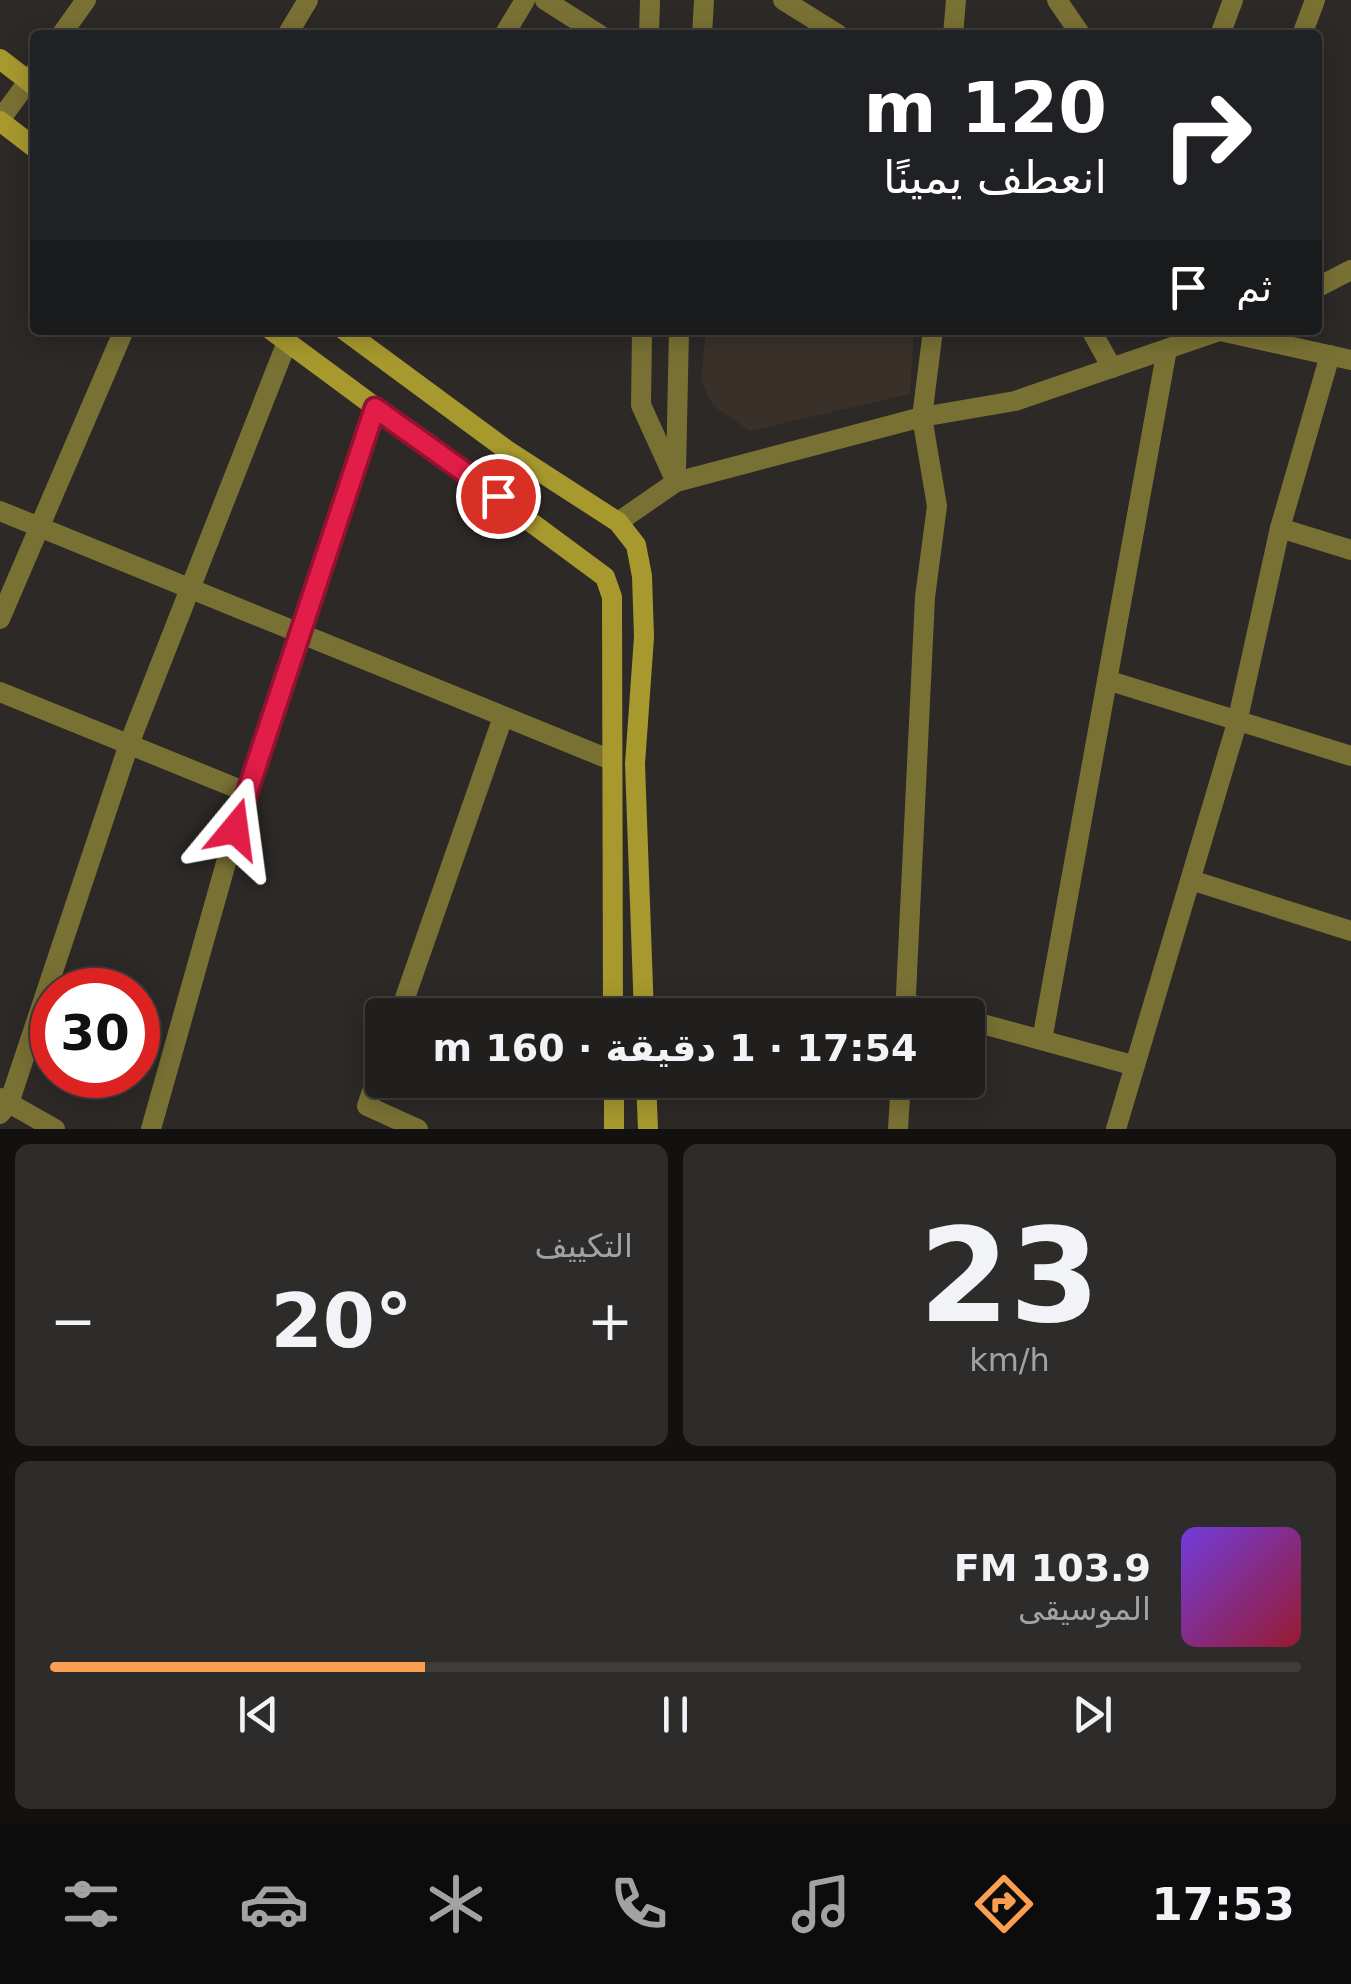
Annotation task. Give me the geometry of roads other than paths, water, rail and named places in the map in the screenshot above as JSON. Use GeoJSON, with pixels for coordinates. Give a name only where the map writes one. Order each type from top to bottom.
{"type":"FeatureCollection","features":[{"type":"Feature","properties":{"kind":"main road"},"geometry":{"type":"LineString","coordinates":[[0,59],[30,78]]}},
{"type":"Feature","properties":{"kind":"main road"},"geometry":{"type":"LineString","coordinates":[[0,120],[30,144]]}},
{"type":"Feature","properties":{"kind":"main road"},"geometry":{"type":"LineString","coordinates":[[351,335],[508,452],[618,522],[636,545],[642,576],[644,637],[635,764],[643,998]]}},
{"type":"Feature","properties":{"kind":"main road"},"geometry":{"type":"LineString","coordinates":[[279,336],[605,578],[612,598],[613,998]]}},
{"type":"Feature","properties":{"kind":"main road"},"geometry":{"type":"LineString","coordinates":[[614,1098],[614,1129]]}},
{"type":"Feature","properties":{"kind":"main road"},"geometry":{"type":"LineString","coordinates":[[647,1098],[648,1129]]}},
{"type":"Feature","properties":{"kind":"street"},"geometry":{"type":"LineString","coordinates":[[65,30],[86,0]]}},
{"type":"Feature","properties":{"kind":"street"},"geometry":{"type":"LineString","coordinates":[[507,30],[526,0]]}},
{"type":"Feature","properties":{"kind":"street"},"geometry":{"type":"LineString","coordinates":[[545,0],[592,30]]}},
{"type":"Feature","properties":{"kind":"street"},"geometry":{"type":"LineString","coordinates":[[649,30],[650,0]]}},
{"type":"Feature","properties":{"kind":"street"},"geometry":{"type":"LineString","coordinates":[[702,30],[704,0]]}},
{"type":"Feature","properties":{"kind":"street"},"geometry":{"type":"LineString","coordinates":[[783,0],[831,30]]}},
{"type":"Feature","properties":{"kind":"street"},"geometry":{"type":"LineString","coordinates":[[953,30],[956,0]]}},
{"type":"Feature","properties":{"kind":"street"},"geometry":{"type":"LineString","coordinates":[[1222,30],[1233,0]]}},
{"type":"Feature","properties":{"kind":"street"},"geometry":{"type":"LineString","coordinates":[[1304,30],[1315,0]]}},
{"type":"Feature","properties":{"kind":"street"},"geometry":{"type":"LineString","coordinates":[[290,30],[306,1]]}},
{"type":"Feature","properties":{"kind":"street"},"geometry":{"type":"LineString","coordinates":[[1061,2],[1078,30]]}},
{"type":"Feature","properties":{"kind":"street"},"geometry":{"type":"LineString","coordinates":[[0,120],[30,84]]}},
{"type":"Feature","properties":{"kind":"street"},"geometry":{"type":"LineString","coordinates":[[1322,284],[1351,270]]}},
{"type":"Feature","properties":{"kind":"street"},"geometry":{"type":"LineString","coordinates":[[0,619],[122,335]]}},
{"type":"Feature","properties":{"kind":"street"},"geometry":{"type":"LineString","coordinates":[[642,335],[640,404],[676,482]]}},
{"type":"Feature","properties":{"kind":"street"},"geometry":{"type":"LineString","coordinates":[[676,482],[674,396],[679,335]]}},
{"type":"Feature","properties":{"kind":"street"},"geometry":{"type":"LineString","coordinates":[[907,998],[925,597],[937,506],[922,417],[932,335]]}},
{"type":"Feature","properties":{"kind":"street"},"geometry":{"type":"LineString","coordinates":[[1094,335],[1112,368]]}},
{"type":"Feature","properties":{"kind":"street"},"geometry":{"type":"LineString","coordinates":[[618,522],[676,482],[922,417],[1015,401],[1207,335]]}},
{"type":"Feature","properties":{"kind":"street"},"geometry":{"type":"LineString","coordinates":[[1116,1129],[1237,723],[1280,528],[1340,358],[1242,335]]}},
{"type":"Feature","properties":{"kind":"street"},"geometry":{"type":"LineString","coordinates":[[55,1129],[3,1105],[129,744],[190,589],[279,336]]}},
{"type":"Feature","properties":{"kind":"street"},"geometry":{"type":"LineString","coordinates":[[1042,1040],[1167,349]]}},
{"type":"Feature","properties":{"kind":"street"},"geometry":{"type":"LineString","coordinates":[[151,1129],[246,792],[375,408]]}},
{"type":"Feature","properties":{"kind":"street"},"geometry":{"type":"LineString","coordinates":[[0,511],[611,760]]}},
{"type":"Feature","properties":{"kind":"street"},"geometry":{"type":"LineString","coordinates":[[1280,528],[1351,550]]}},
{"type":"Feature","properties":{"kind":"street"},"geometry":{"type":"LineString","coordinates":[[1108,680],[1351,756]]}},
{"type":"Feature","properties":{"kind":"street"},"geometry":{"type":"LineString","coordinates":[[0,692],[246,792]]}},
{"type":"Feature","properties":{"kind":"street"},"geometry":{"type":"LineString","coordinates":[[405,998],[502,717]]}},
{"type":"Feature","properties":{"kind":"street"},"geometry":{"type":"LineString","coordinates":[[1191,880],[1351,930]]}},
{"type":"Feature","properties":{"kind":"street"},"geometry":{"type":"LineString","coordinates":[[985,1025],[1132,1065]]}},
{"type":"Feature","properties":{"kind":"street"},"geometry":{"type":"LineString","coordinates":[[370,1098],[367,1106],[418,1129]]}},
{"type":"Feature","properties":{"kind":"street"},"geometry":{"type":"LineString","coordinates":[[898,1129],[900,1098]]}}]}
